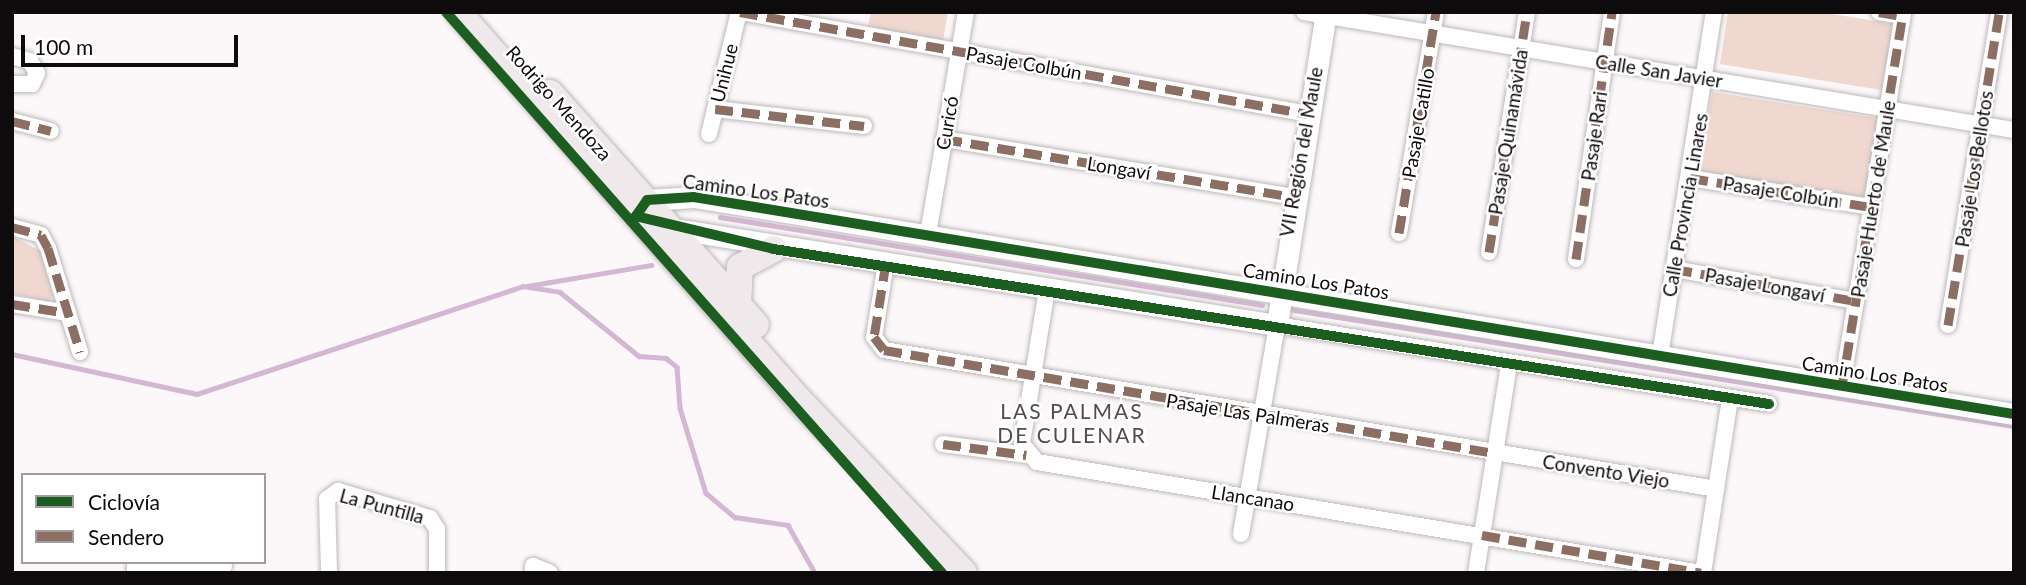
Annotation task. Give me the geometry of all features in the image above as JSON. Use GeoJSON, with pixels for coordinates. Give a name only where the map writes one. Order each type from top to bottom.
{"type":"FeatureCollection","features":[{"type":"Feature","properties":{"kind":"main road","name":"Rodrigo Mendoza"},"geometry":{"type":"LineString","coordinates":[[458,12],[642,208],[673,229],[738,303],[866,464],[958,567]]}},
{"type":"Feature","properties":{"kind":"main road","name":"Rodrigo Mendoza"},"geometry":{"type":"LineString","coordinates":[[473,12],[642,208],[798,399],[866,464]]}},
{"type":"Feature","properties":{"kind":"main road"},"geometry":{"type":"LineString","coordinates":[[738,303],[740,267],[774,248]]}},
{"type":"Feature","properties":{"kind":"street","name":"Pasaje Colbún"},"geometry":{"type":"LineString","coordinates":[[740,12],[1308,114]]}},
{"type":"Feature","properties":{"kind":"street","name":"Unihue"},"geometry":{"type":"LineString","coordinates":[[709,134],[740,12]]}},
{"type":"Feature","properties":{"kind":"street","name":"Curicó"},"geometry":{"type":"LineString","coordinates":[[928,234],[966,12]]}},
{"type":"Feature","properties":{"kind":"street","name":"Pasaje Catillo"},"geometry":{"type":"LineString","coordinates":[[1399,233],[1436,12]]}},
{"type":"Feature","properties":{"kind":"street","name":"Pasaje Quinamávida"},"geometry":{"type":"LineString","coordinates":[[1489,252],[1527,12]]}},
{"type":"Feature","properties":{"kind":"street","name":"Pasaje Rari"},"geometry":{"type":"LineString","coordinates":[[1576,260],[1612,12]]}},
{"type":"Feature","properties":{"kind":"street","name":"Calle Provincia Linares"},"geometry":{"type":"LineString","coordinates":[[1660,356],[1707,79],[1714,12]]}},
{"type":"Feature","properties":{"kind":"street"},"geometry":{"type":"LineString","coordinates":[[1879,12],[1903,14]]}},
{"type":"Feature","properties":{"kind":"street","name":"Pasaje Los Bellotos"},"geometry":{"type":"LineString","coordinates":[[1948,325],[1998,12]]}},
{"type":"Feature","properties":{"kind":"street","name":"Calle San Javier"},"geometry":{"type":"LineString","coordinates":[[1318,13],[2014,130]]}},
{"type":"Feature","properties":{"kind":"street","name":"VII Región del Maule"},"geometry":{"type":"LineString","coordinates":[[1277,326],[1277,293],[1308,114],[1318,13]]}},
{"type":"Feature","properties":{"kind":"street","name":"Pasaje Huerto de Maule"},"geometry":{"type":"LineString","coordinates":[[1842,386],[1903,14]]}},
{"type":"Feature","properties":{"kind":"street"},"geometry":{"type":"LineString","coordinates":[[12,56],[30,61],[37,73],[32,84],[12,84]]}},
{"type":"Feature","properties":{"kind":"street"},"geometry":{"type":"LineString","coordinates":[[715,109],[864,127]]}},
{"type":"Feature","properties":{"kind":"street"},"geometry":{"type":"LineString","coordinates":[[12,121],[51,131]]}},
{"type":"Feature","properties":{"kind":"street","name":"Longaví"},"geometry":{"type":"LineString","coordinates":[[944,139],[1293,197]]}},
{"type":"Feature","properties":{"kind":"street","name":"Pasaje Colbún"},"geometry":{"type":"LineString","coordinates":[[1690,178],[1872,207]]}},
{"type":"Feature","properties":{"kind":"street","name":"Camino Los Patos"},"geometry":{"type":"LineString","coordinates":[[642,208],[694,197],[2014,414]]}},
{"type":"Feature","properties":{"kind":"street"},"geometry":{"type":"LineString","coordinates":[[12,227],[41,235],[80,352]]}},
{"type":"Feature","properties":{"kind":"street"},"geometry":{"type":"LineString","coordinates":[[673,229],[774,248],[886,263],[1769,404]]}},
{"type":"Feature","properties":{"kind":"street","name":"Pasaje Las Palmeras"},"geometry":{"type":"LineString","coordinates":[[886,263],[874,337],[884,350],[1262,416],[1495,453]]}},
{"type":"Feature","properties":{"kind":"street","name":"Pasaje Longaví"},"geometry":{"type":"LineString","coordinates":[[1675,270],[1856,301]]}},
{"type":"Feature","properties":{"kind":"street"},"geometry":{"type":"LineString","coordinates":[[1027,454],[1022,444],[1047,289]]}},
{"type":"Feature","properties":{"kind":"street"},"geometry":{"type":"LineString","coordinates":[[12,303],[68,313]]}},
{"type":"Feature","properties":{"kind":"street"},"geometry":{"type":"LineString","coordinates":[[1241,534],[1277,326]]}},
{"type":"Feature","properties":{"kind":"street"},"geometry":{"type":"LineString","coordinates":[[1476,573],[1509,364]]}},
{"type":"Feature","properties":{"kind":"street"},"geometry":{"type":"LineString","coordinates":[[1702,573],[1730,398]]}},
{"type":"Feature","properties":{"kind":"street","name":"Llancanao"},"geometry":{"type":"LineString","coordinates":[[943,444],[1027,454],[1037,462],[1702,573]]}},
{"type":"Feature","properties":{"kind":"street","name":"Convento Viejo"},"geometry":{"type":"LineString","coordinates":[[1495,453],[1716,489]]}},
{"type":"Feature","properties":{"kind":"street","name":"La Puntilla"},"geometry":{"type":"LineString","coordinates":[[329,573],[328,494],[435,522],[437,573]]}},
{"type":"Feature","properties":{"kind":"street"},"geometry":{"type":"LineString","coordinates":[[135,573],[135,566],[224,567]]}},
{"type":"Feature","properties":{"kind":"street"},"geometry":{"type":"LineString","coordinates":[[533,569],[550,573]]}},
{"type":"Feature","properties":{"kind":"shaded area"},"geometry":{"type":"Polygon","coordinates":[[[871,12],[948,12],[943,40],[868,27],[871,12]]]}},
{"type":"Feature","properties":{"kind":"shaded area"},"geometry":{"type":"Polygon","coordinates":[[[1728,12],[1820,12],[1894,24],[1881,90],[1720,64],[1728,12]]]}},
{"type":"Feature","properties":{"kind":"shaded area"},"geometry":{"type":"Polygon","coordinates":[[[1712,92],[1880,119],[1867,199],[1699,172],[1712,92]]]}},
{"type":"Feature","properties":{"kind":"shaded area"},"geometry":{"type":"Polygon","coordinates":[[[12,236],[40,251],[53,296],[49,302],[12,293],[12,236]]]}},
{"type":"Feature","properties":{"kind":"waterway"},"geometry":{"type":"LineString","coordinates":[[720,217],[1262,305]]}},
{"type":"Feature","properties":{"kind":"waterway"},"geometry":{"type":"LineString","coordinates":[[527,286],[651,265]]}},
{"type":"Feature","properties":{"kind":"waterway"},"geometry":{"type":"LineString","coordinates":[[12,354],[197,394],[523,286],[560,292],[639,356],[666,358],[677,367],[680,408],[706,493],[735,517],[788,525],[815,573]]}},
{"type":"Feature","properties":{"kind":"waterway"},"geometry":{"type":"LineString","coordinates":[[1288,309],[2014,426]]}},
{"type":"Feature","properties":{"kind":"marked path"},"geometry":{"type":"LineString","coordinates":[[740,12],[1308,114]]}},
{"type":"Feature","properties":{"kind":"marked path"},"geometry":{"type":"LineString","coordinates":[[1399,233],[1436,12]]}},
{"type":"Feature","properties":{"kind":"marked path"},"geometry":{"type":"LineString","coordinates":[[1489,252],[1527,12]]}},
{"type":"Feature","properties":{"kind":"marked path"},"geometry":{"type":"LineString","coordinates":[[1576,259],[1612,12]]}},
{"type":"Feature","properties":{"kind":"marked path"},"geometry":{"type":"LineString","coordinates":[[1879,12],[1902,16]]}},
{"type":"Feature","properties":{"kind":"marked path"},"geometry":{"type":"LineString","coordinates":[[1842,386],[1903,12]]}},
{"type":"Feature","properties":{"kind":"marked path"},"geometry":{"type":"LineString","coordinates":[[1948,325],[1999,12]]}},
{"type":"Feature","properties":{"kind":"marked path"},"geometry":{"type":"LineString","coordinates":[[715,109],[864,126]]}},
{"type":"Feature","properties":{"kind":"marked path"},"geometry":{"type":"LineString","coordinates":[[12,121],[51,131]]}},
{"type":"Feature","properties":{"kind":"marked path"},"geometry":{"type":"LineString","coordinates":[[944,139],[1293,197]]}},
{"type":"Feature","properties":{"kind":"marked path"},"geometry":{"type":"LineString","coordinates":[[1690,178],[1872,207]]}},
{"type":"Feature","properties":{"kind":"marked path"},"geometry":{"type":"LineString","coordinates":[[12,227],[41,235],[48,248],[80,352]]}},
{"type":"Feature","properties":{"kind":"marked path"},"geometry":{"type":"LineString","coordinates":[[886,263],[874,337],[884,350],[1495,453]]}},
{"type":"Feature","properties":{"kind":"marked path"},"geometry":{"type":"LineString","coordinates":[[1674,269],[1856,301]]}},
{"type":"Feature","properties":{"kind":"marked path"},"geometry":{"type":"LineString","coordinates":[[12,304],[68,313]]}},
{"type":"Feature","properties":{"kind":"marked path"},"geometry":{"type":"LineString","coordinates":[[943,444],[1026,455]]}},
{"type":"Feature","properties":{"kind":"marked path"},"geometry":{"type":"LineString","coordinates":[[1482,535],[1701,573]]}},
{"type":"Feature","properties":{"kind":"cycle path"},"geometry":{"type":"LineString","coordinates":[[446,12],[942,573]]}},
{"type":"Feature","properties":{"kind":"cycle path"},"geometry":{"type":"LineString","coordinates":[[1769,404],[774,249],[636,216],[647,200],[694,197],[2014,414]]}},
{"type":"Feature","properties":{"kind":"district","name":"LAS PALMAS DE CULENAR"},"geometry":{"type":"Point","coordinates":[1072,423]}}]}
